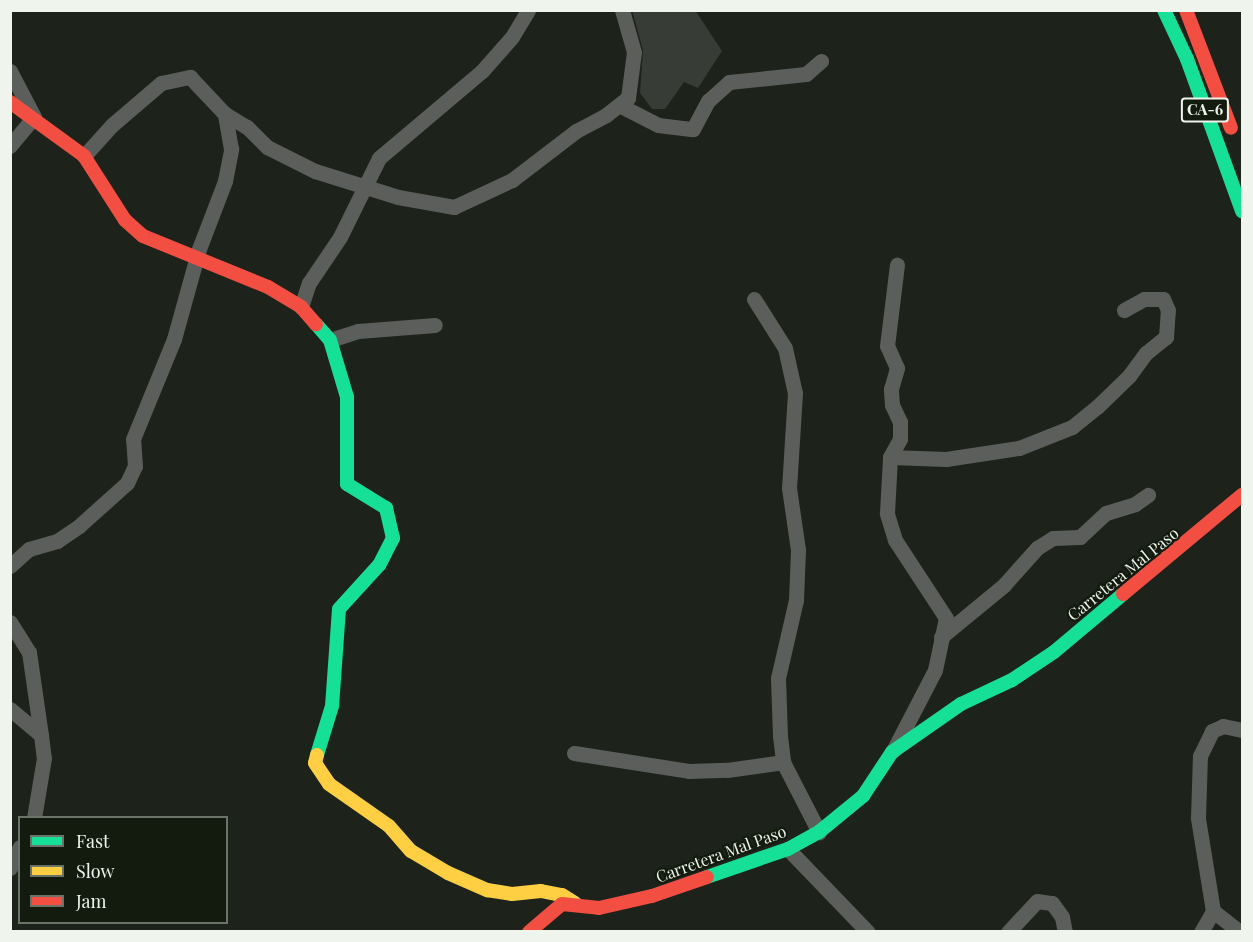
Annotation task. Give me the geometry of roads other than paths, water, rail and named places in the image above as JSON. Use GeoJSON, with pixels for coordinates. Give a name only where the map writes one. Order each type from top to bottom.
{"type":"FeatureCollection","features":[{"type":"Feature","properties":{"kind":"main road","name":"CA-6"},"geometry":{"type":"LineString","coordinates":[[1164,10],[1187,59],[1242,212]]}},
{"type":"Feature","properties":{"kind":"main road","name":"CA-6"},"geometry":{"type":"LineString","coordinates":[[1186,10],[1235,138]]}},
{"type":"Feature","properties":{"kind":"main road"},"geometry":{"type":"LineString","coordinates":[[10,102],[34,117],[84,156],[124,220],[143,236],[196,260],[268,287],[301,307],[330,340],[347,397],[347,484],[372,496],[386,508],[393,538],[379,565],[339,609],[332,706],[315,763],[329,784],[389,826],[411,851],[448,873],[487,890],[512,894],[541,891],[562,895],[575,903]]}},
{"type":"Feature","properties":{"kind":"main road","name":"Carretera Mal Paso"},"geometry":{"type":"LineString","coordinates":[[529,932],[551,910],[562,904],[575,903],[599,908],[630,902],[788,849],[819,832],[863,796],[892,752],[961,704],[1012,680],[1054,652],[1242,495]]}},
{"type":"Feature","properties":{"kind":"street"},"geometry":{"type":"LineString","coordinates":[[301,307],[309,283],[366,187],[380,158],[482,71],[512,37],[528,10]]}},
{"type":"Feature","properties":{"kind":"street"},"geometry":{"type":"LineString","coordinates":[[84,156],[112,125],[161,83],[190,77],[225,114],[247,127],[267,147],[315,171],[366,187],[454,207],[512,180],[576,130],[628,98],[634,52],[622,10]]}},
{"type":"Feature","properties":{"kind":"street"},"geometry":{"type":"LineString","coordinates":[[619,105],[657,125],[693,129],[708,101],[729,82],[806,74],[821,62]]}},
{"type":"Feature","properties":{"kind":"street"},"geometry":{"type":"LineString","coordinates":[[10,71],[34,117],[12,143]]}},
{"type":"Feature","properties":{"kind":"street"},"geometry":{"type":"LineString","coordinates":[[10,566],[29,549],[57,541],[79,526],[127,483],[135,466],[133,440],[174,339],[196,260],[229,166],[231,140],[225,114]]}},
{"type":"Feature","properties":{"kind":"street"},"geometry":{"type":"LineString","coordinates":[[892,752],[935,670],[946,618],[895,540],[887,513],[890,457],[900,439],[900,422],[891,389],[897,368],[887,346],[897,265]]}},
{"type":"Feature","properties":{"kind":"street"},"geometry":{"type":"LineString","coordinates":[[754,298],[785,348],[795,393],[789,488],[797,560],[792,621],[778,678],[783,762],[819,832]]}},
{"type":"Feature","properties":{"kind":"street"},"geometry":{"type":"LineString","coordinates":[[890,457],[946,459],[1019,448],[1072,427],[1113,392],[1146,353],[1166,337],[1168,310],[1163,298],[1144,299],[1124,310]]}},
{"type":"Feature","properties":{"kind":"street"},"geometry":{"type":"LineString","coordinates":[[330,340],[358,331],[435,325]]}},
{"type":"Feature","properties":{"kind":"street"},"geometry":{"type":"LineString","coordinates":[[941,637],[996,592],[1037,548],[1053,538],[1080,537],[1106,513],[1135,504],[1148,495]]}},
{"type":"Feature","properties":{"kind":"street"},"geometry":{"type":"LineString","coordinates":[[10,621],[29,652],[44,758],[34,816]]}},
{"type":"Feature","properties":{"kind":"street"},"geometry":{"type":"LineString","coordinates":[[10,709],[41,735]]}},
{"type":"Feature","properties":{"kind":"street"},"geometry":{"type":"LineString","coordinates":[[1201,932],[1213,911],[1198,818],[1200,756],[1212,731],[1223,726],[1242,730]]}},
{"type":"Feature","properties":{"kind":"street"},"geometry":{"type":"LineString","coordinates":[[574,753],[689,771],[727,770],[783,762]]}},
{"type":"Feature","properties":{"kind":"street"},"geometry":{"type":"LineString","coordinates":[[788,849],[868,932]]}},
{"type":"Feature","properties":{"kind":"street"},"geometry":{"type":"LineString","coordinates":[[10,868],[18,851]]}},
{"type":"Feature","properties":{"kind":"street"},"geometry":{"type":"LineString","coordinates":[[1008,932],[1037,901],[1052,903],[1062,917],[1065,932]]}},
{"type":"Feature","properties":{"kind":"street"},"geometry":{"type":"LineString","coordinates":[[1213,911],[1240,932]]}}]}
